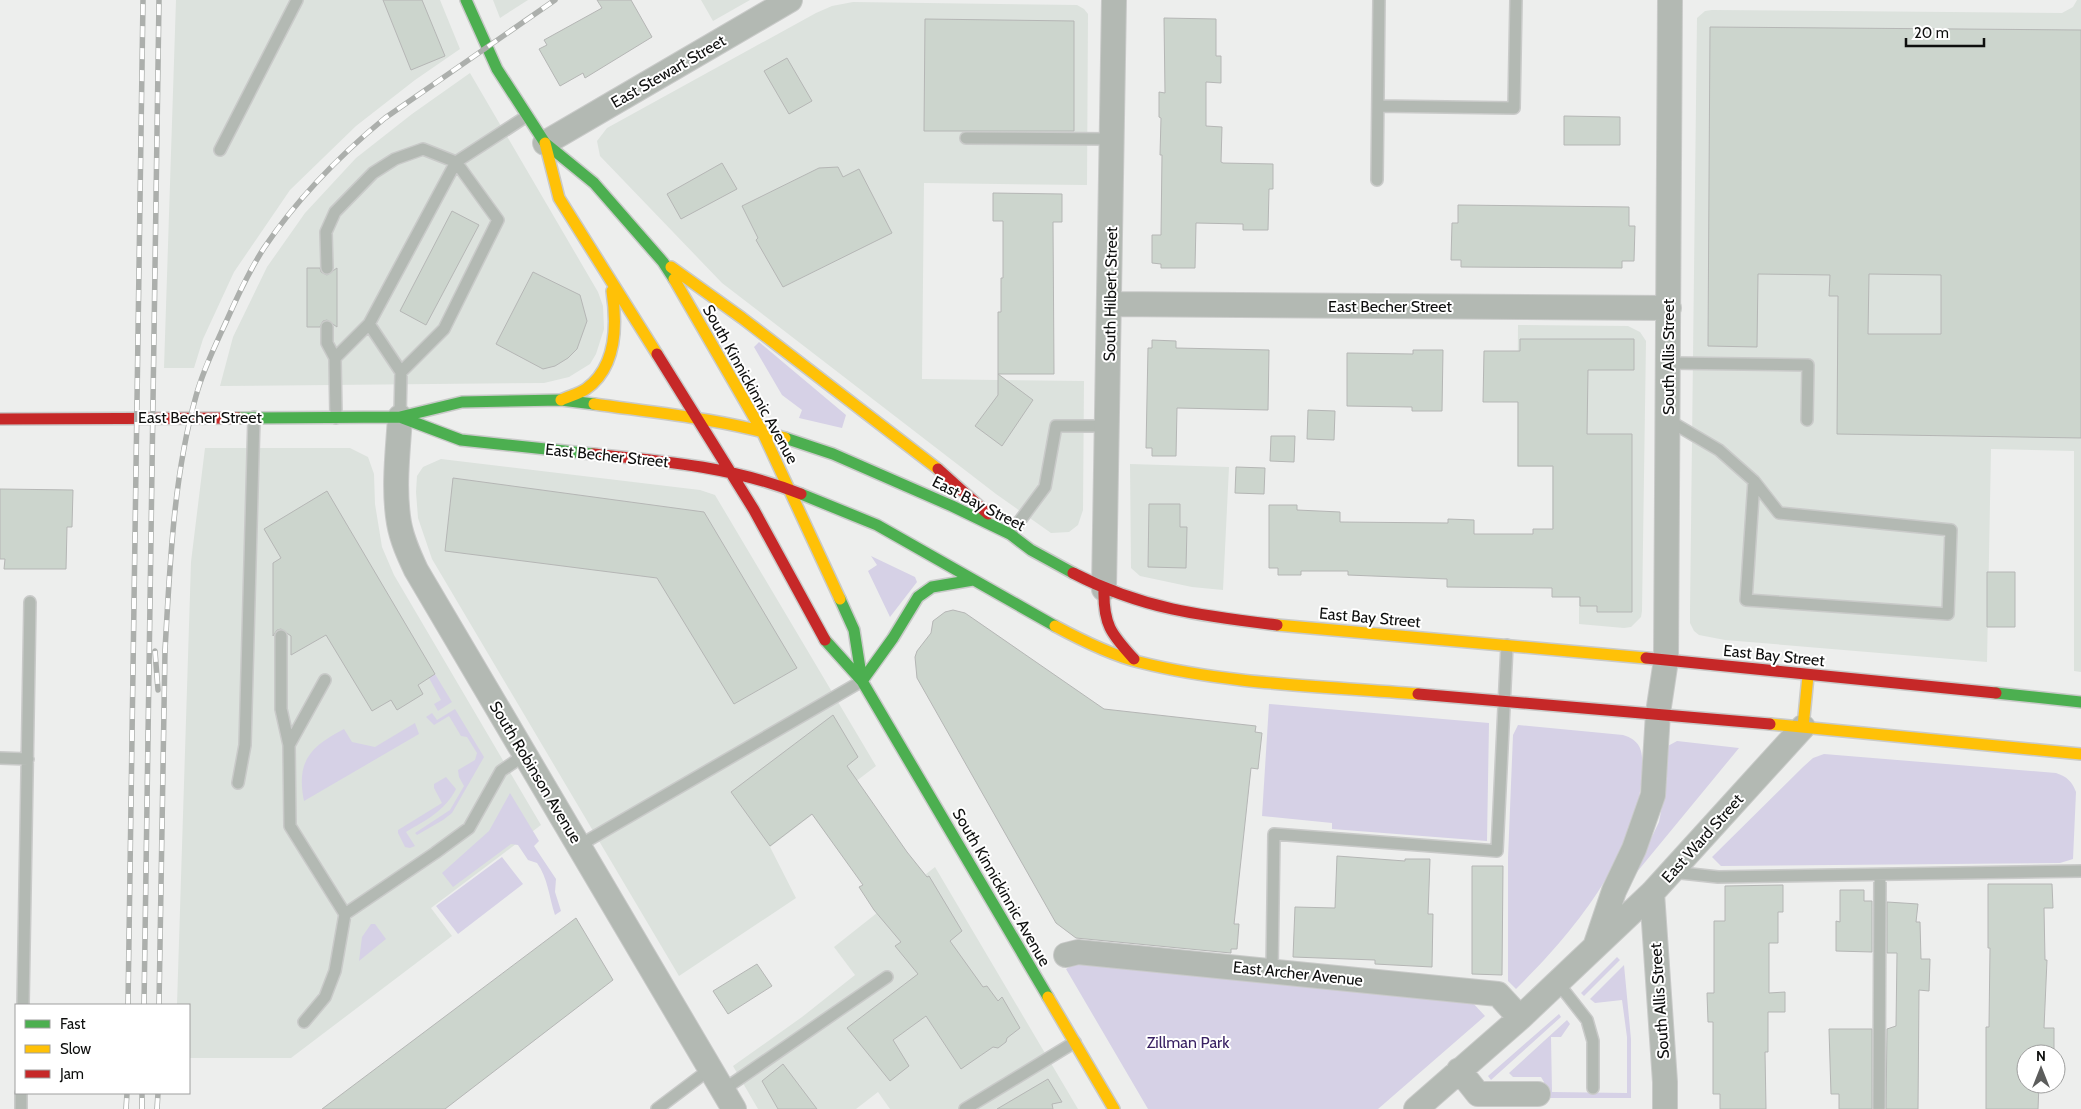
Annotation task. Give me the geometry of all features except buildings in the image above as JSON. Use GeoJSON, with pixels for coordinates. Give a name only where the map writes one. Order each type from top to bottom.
{"type":"FeatureCollection","features":[{"type":"Feature","properties":{"kind":"main road","name":"South Kinnickinnic Avenue"},"geometry":{"type":"LineString","coordinates":[[466,0],[497,69],[545,143],[594,183],[663,262],[762,431],[791,490],[854,630],[862,681]]}},
{"type":"Feature","properties":{"kind":"main road","name":"South Kinnickinnic Avenue"},"geometry":{"type":"LineString","coordinates":[[545,143],[559,198],[754,510],[827,642],[862,681],[1114,1109]]}},
{"type":"Feature","properties":{"kind":"main road"},"geometry":{"type":"LineString","coordinates":[[663,262],[742,318],[938,469],[1010,534]]}},
{"type":"Feature","properties":{"kind":"main road"},"geometry":{"type":"LineString","coordinates":[[561,400],[588,388],[607,363],[613,350],[616,334],[616,312],[610,280]]}},
{"type":"Feature","properties":{"kind":"main road","name":"East Becher Street"},"geometry":{"type":"LineString","coordinates":[[0,419],[400,417],[462,402],[561,400],[695,418]]}},
{"type":"Feature","properties":{"kind":"main road","name":"East Becher Street"},"geometry":{"type":"LineString","coordinates":[[400,417],[461,440],[670,462],[729,471]]}},
{"type":"Feature","properties":{"kind":"main road","name":"East Bay Street"},"geometry":{"type":"LineString","coordinates":[[695,418],[762,431],[842,458],[927,494],[1010,534],[1032,550],[1104,589],[1137,601],[1192,615],[1292,627],[1666,660],[1808,676],[2081,702]]}},
{"type":"Feature","properties":{"kind":"main road"},"geometry":{"type":"LineString","coordinates":[[729,471],[791,490],[877,525],[1075,637],[1137,662],[1190,673],[1248,680],[1658,713],[2081,754]]}},
{"type":"Feature","properties":{"kind":"main road"},"geometry":{"type":"LineString","coordinates":[[862,681],[893,638],[918,597],[932,588],[973,580]]}},
{"type":"Feature","properties":{"kind":"main road"},"geometry":{"type":"LineString","coordinates":[[1104,589],[1103,613],[1110,633],[1137,662]]}},
{"type":"Feature","properties":{"kind":"main road"},"geometry":{"type":"LineString","coordinates":[[1803,727],[1808,676]]}},
{"type":"Feature","properties":{"kind":"street","name":"East Stewart Street"},"geometry":{"type":"LineString","coordinates":[[545,143],[790,0]]}},
{"type":"Feature","properties":{"kind":"street","name":"South Hilbert Street"},"geometry":{"type":"LineString","coordinates":[[1104,589],[1114,0]]}},
{"type":"Feature","properties":{"kind":"street","name":"South Allis Street"},"geometry":{"type":"LineString","coordinates":[[1658,713],[1666,660],[1670,0]]}},
{"type":"Feature","properties":{"kind":"street","name":"East Becher Street"},"geometry":{"type":"LineString","coordinates":[[1110,304],[1669,308]]}},
{"type":"Feature","properties":{"kind":"street","name":"South Robinson Avenue"},"geometry":{"type":"LineString","coordinates":[[400,417],[396,499],[399,523],[405,545],[426,587],[729,1099]]}},
{"type":"Feature","properties":{"kind":"street","name":"East Ward Street"},"geometry":{"type":"LineString","coordinates":[[1596,944],[1614,891],[1634,849],[1653,795],[1658,713]]}},
{"type":"Feature","properties":{"kind":"street","name":"East Ward Street"},"geometry":{"type":"LineString","coordinates":[[1416,1109],[1520,1018],[1652,893],[1803,727]]}},
{"type":"Feature","properties":{"kind":"street","name":"South Allis Street"},"geometry":{"type":"LineString","coordinates":[[1652,893],[1665,1082],[1665,1109]]}},
{"type":"Feature","properties":{"kind":"street","name":"East Archer Avenue"},"geometry":{"type":"LineString","coordinates":[[1066,955],[1078,952],[1498,994],[1520,1018]]}},
{"type":"Feature","properties":{"kind":"street"},"geometry":{"type":"LineString","coordinates":[[1459,1070],[1478,1102],[1538,1094]]}},
{"type":"Feature","properties":{"kind":"lane"},"geometry":{"type":"LineString","coordinates":[[220,150],[297,0]]}},
{"type":"Feature","properties":{"kind":"lane"},"geometry":{"type":"LineString","coordinates":[[1377,180],[1379,0]]}},
{"type":"Feature","properties":{"kind":"lane"},"geometry":{"type":"LineString","coordinates":[[1378,106],[1514,108],[1516,0]]}},
{"type":"Feature","properties":{"kind":"lane"},"geometry":{"type":"LineString","coordinates":[[335,358],[369,324],[456,162],[527,115]]}},
{"type":"Feature","properties":{"kind":"lane"},"geometry":{"type":"LineString","coordinates":[[966,138],[1112,139]]}},
{"type":"Feature","properties":{"kind":"lane"},"geometry":{"type":"LineString","coordinates":[[327,268],[326,232],[335,212],[373,172],[395,159],[423,149],[456,162],[498,220],[444,329],[401,372]]}},
{"type":"Feature","properties":{"kind":"lane"},"geometry":{"type":"LineString","coordinates":[[369,324],[401,372],[400,417]]}},
{"type":"Feature","properties":{"kind":"lane"},"geometry":{"type":"LineString","coordinates":[[327,327],[327,343],[335,358],[336,418]]}},
{"type":"Feature","properties":{"kind":"lane"},"geometry":{"type":"LineString","coordinates":[[1669,363],[1808,364],[1807,420]]}},
{"type":"Feature","properties":{"kind":"lane"},"geometry":{"type":"LineString","coordinates":[[238,783],[245,745],[254,417]]}},
{"type":"Feature","properties":{"kind":"lane"},"geometry":{"type":"LineString","coordinates":[[1668,420],[1720,450],[1754,481],[1779,513],[1951,530],[1948,614],[1746,600],[1754,481]]}},
{"type":"Feature","properties":{"kind":"lane"},"geometry":{"type":"LineString","coordinates":[[1010,534],[1045,487],[1056,426],[1107,426]]}},
{"type":"Feature","properties":{"kind":"lane"},"geometry":{"type":"LineString","coordinates":[[23,1004],[30,602]]}},
{"type":"Feature","properties":{"kind":"lane"},"geometry":{"type":"LineString","coordinates":[[281,636],[281,709],[290,745],[290,826],[345,914],[335,971],[324,997],[304,1022]]}},
{"type":"Feature","properties":{"kind":"lane"},"geometry":{"type":"LineString","coordinates":[[1272,970],[1274,834],[1497,851],[1507,645]]}},
{"type":"Feature","properties":{"kind":"lane"},"geometry":{"type":"LineString","coordinates":[[290,745],[325,680]]}},
{"type":"Feature","properties":{"kind":"lane"},"geometry":{"type":"LineString","coordinates":[[580,845],[862,681]]}},
{"type":"Feature","properties":{"kind":"lane"},"geometry":{"type":"LineString","coordinates":[[345,914],[435,854],[469,828],[502,771],[526,754]]}},
{"type":"Feature","properties":{"kind":"lane"},"geometry":{"type":"LineString","coordinates":[[0,758],[28,759]]}},
{"type":"Feature","properties":{"kind":"lane"},"geometry":{"type":"LineString","coordinates":[[1670,872],[1718,877],[2081,871]]}},
{"type":"Feature","properties":{"kind":"lane"},"geometry":{"type":"LineString","coordinates":[[1879,1109],[1880,875]]}},
{"type":"Feature","properties":{"kind":"lane"},"geometry":{"type":"LineString","coordinates":[[729,1099],[887,976]]}},
{"type":"Feature","properties":{"kind":"lane"},"geometry":{"type":"LineString","coordinates":[[1558,983],[1587,1020],[1593,1041],[1593,1088]]}},
{"type":"Feature","properties":{"kind":"lane"},"geometry":{"type":"LineString","coordinates":[[965,1109],[1075,1042]]}},
{"type":"Feature","properties":{"kind":"lane"},"geometry":{"type":"LineString","coordinates":[[657,1109],[710,1069]]}},
{"type":"Feature","properties":{"kind":"lane"},"geometry":{"type":"LineString","coordinates":[[21,1094],[21,1109]]}},
{"type":"Feature","properties":{"kind":"shaded area"},"geometry":{"type":"Polygon","coordinates":[[[176,0],[440,0],[460,49],[415,80],[356,126],[290,190],[234,272],[203,339],[194,368],[164,368],[176,0]]]}},
{"type":"Feature","properties":{"kind":"shaded area"},"geometry":{"type":"Polygon","coordinates":[[[493,0],[528,0],[500,18],[493,0]]]}},
{"type":"Feature","properties":{"kind":"shaded area"},"geometry":{"type":"Polygon","coordinates":[[[701,0],[750,0],[713,21],[701,0]]]}},
{"type":"Feature","properties":{"kind":"shaded area"},"geometry":{"type":"Polygon","coordinates":[[[2077,0],[2081,0],[2081,672],[2074,671],[2074,451],[1991,449],[1987,662],[1725,640],[1699,635],[1694,631],[1690,623],[1697,18],[1705,11],[1712,10],[2062,13],[2073,7],[2077,0]]]}},
{"type":"Feature","properties":{"kind":"shaded area"},"geometry":{"type":"Polygon","coordinates":[[[853,2],[1077,5],[1088,14],[1087,185],[924,183],[922,379],[1084,381],[1083,510],[1078,525],[1069,532],[1051,533],[996,494],[722,283],[600,156],[597,141],[607,128],[816,13],[832,6],[853,2]]]}},
{"type":"Feature","properties":{"kind":"shaded area"},"geometry":{"type":"Polygon","coordinates":[[[470,73],[598,292],[603,306],[604,329],[596,354],[590,364],[569,377],[544,383],[220,386],[233,337],[267,267],[305,213],[356,158],[412,114],[470,73]]]}},
{"type":"Feature","properties":{"kind":"shaded area"},"geometry":{"type":"Polygon","coordinates":[[[1518,325],[1628,326],[1640,332],[1646,341],[1642,611],[1641,617],[1631,627],[1579,624],[1579,537],[1575,529],[1552,528],[1552,467],[1517,467],[1518,325]]]}},
{"type":"Feature","properties":{"kind":"shaded area"},"geometry":{"type":"Polygon","coordinates":[[[205,448],[350,448],[368,457],[374,474],[375,504],[382,547],[394,575],[541,825],[431,908],[452,936],[291,1058],[190,1058],[190,1004],[177,1004],[191,562],[205,448]]]}},
{"type":"Feature","properties":{"kind":"shaded area"},"geometry":{"type":"Polygon","coordinates":[[[441,459],[700,490],[715,495],[876,766],[770,847],[796,898],[679,976],[432,559],[418,518],[417,476],[423,467],[441,459]]]}},
{"type":"Feature","properties":{"kind":"shaded area"},"geometry":{"type":"Polygon","coordinates":[[[1130,464],[1229,467],[1223,590],[1192,587],[1140,576],[1131,568],[1130,464]]]}},
{"type":"Feature","properties":{"kind":"shaded area"},"geometry":{"type":"Polygon","coordinates":[[[935,867],[1078,1109],[890,1109],[878,1092],[856,1109],[758,1109],[733,1066],[802,1017],[855,975],[834,947],[935,867]]]}},
{"type":"Feature","properties":{"kind":"green space"},"geometry":{"type":"Polygon","coordinates":[[[759,342],[846,415],[842,428],[799,418],[802,410],[782,395],[754,347],[759,342]]]}},
{"type":"Feature","properties":{"kind":"green space"},"geometry":{"type":"Polygon","coordinates":[[[871,556],[915,577],[917,582],[890,617],[868,571],[877,565],[871,556]]]}},
{"type":"Feature","properties":{"kind":"green space"},"geometry":{"type":"Polygon","coordinates":[[[435,674],[452,702],[438,711],[434,704],[441,700],[429,678],[435,674]]]}},
{"type":"Feature","properties":{"kind":"green space"},"geometry":{"type":"Polygon","coordinates":[[[1269,704],[1489,723],[1487,841],[1332,829],[1332,823],[1262,816],[1269,704]]]}},
{"type":"Feature","properties":{"kind":"green space"},"geometry":{"type":"Polygon","coordinates":[[[455,709],[484,757],[452,813],[417,835],[415,833],[450,810],[464,786],[459,777],[458,770],[475,760],[477,753],[467,737],[461,736],[449,716],[434,725],[426,717],[432,713],[437,720],[455,709]]]}},
{"type":"Feature","properties":{"kind":"green space"},"geometry":{"type":"Polygon","coordinates":[[[415,723],[419,734],[304,801],[302,775],[304,765],[314,749],[322,742],[344,729],[352,742],[375,747],[415,723]]]}},
{"type":"Feature","properties":{"kind":"green space"},"geometry":{"type":"Polygon","coordinates":[[[1518,725],[1623,735],[1635,741],[1640,749],[1642,754],[1642,773],[1638,804],[1628,834],[1615,863],[1598,891],[1559,944],[1516,989],[1508,981],[1508,858],[1513,735],[1518,725]]]}},
{"type":"Feature","properties":{"kind":"green space"},"geometry":{"type":"Polygon","coordinates":[[[1677,741],[1739,748],[1632,878],[1659,822],[1664,796],[1666,747],[1677,741]]]}},
{"type":"Feature","properties":{"kind":"green space"},"geometry":{"type":"Polygon","coordinates":[[[1824,754],[2056,773],[2071,782],[2076,792],[2073,859],[2060,863],[1721,866],[1712,857],[1803,767],[1813,758],[1824,754]]]}},
{"type":"Feature","properties":{"kind":"green space"},"geometry":{"type":"Polygon","coordinates":[[[446,777],[456,789],[452,797],[441,809],[406,832],[415,846],[405,847],[398,830],[442,803],[434,788],[434,784],[446,777]]]}},
{"type":"Feature","properties":{"kind":"green space"},"geometry":{"type":"Polygon","coordinates":[[[510,793],[539,841],[534,846],[556,879],[555,892],[561,911],[555,915],[541,869],[537,863],[528,860],[518,845],[511,844],[453,887],[442,873],[489,831],[510,793]]]}},
{"type":"Feature","properties":{"kind":"green space"},"geometry":{"type":"Polygon","coordinates":[[[502,857],[523,884],[458,934],[436,906],[502,857]]]}},
{"type":"Feature","properties":{"kind":"green space"},"geometry":{"type":"Polygon","coordinates":[[[371,924],[375,924],[386,939],[359,961],[362,937],[371,924]]]}},
{"type":"Feature","properties":{"kind":"green space"},"geometry":{"type":"Polygon","coordinates":[[[1617,957],[1620,960],[1584,996],[1581,993],[1617,957]]]}},
{"type":"Feature","properties":{"kind":"green space","name":"Zillman Park"},"geometry":{"type":"Polygon","coordinates":[[[1074,964],[1472,1002],[1485,1016],[1378,1109],[1148,1109],[1066,969],[1074,964]]]}},
{"type":"Feature","properties":{"kind":"green space"},"geometry":{"type":"Polygon","coordinates":[[[1624,965],[1631,1039],[1631,1098],[1544,1098],[1544,1082],[1541,1077],[1513,1077],[1509,1073],[1567,1020],[1570,1024],[1561,1037],[1551,1037],[1552,1092],[1627,1093],[1627,1037],[1622,1000],[1595,1003],[1590,999],[1624,965]]]}},
{"type":"Feature","properties":{"kind":"green space"},"geometry":{"type":"Polygon","coordinates":[[[1559,1014],[1561,1017],[1491,1080],[1488,1076],[1559,1014]]]}},
{"type":"Feature","properties":{"kind":"railway"},"geometry":{"type":"LineString","coordinates":[[128,1004],[143,0]]}},
{"type":"Feature","properties":{"kind":"railway"},"geometry":{"type":"LineString","coordinates":[[144,1004],[159,0]]}},
{"type":"Feature","properties":{"kind":"railway"},"geometry":{"type":"LineString","coordinates":[[159,1004],[165,650],[171,554],[182,458],[196,396],[206,367],[248,275],[264,248],[290,212],[320,179],[351,147],[385,118],[555,0]]}},
{"type":"Feature","properties":{"kind":"railway"},"geometry":{"type":"LineString","coordinates":[[155,651],[158,690]]}},
{"type":"Feature","properties":{"kind":"railway"},"geometry":{"type":"LineString","coordinates":[[126,1109],[127,1094]]}},
{"type":"Feature","properties":{"kind":"railway"},"geometry":{"type":"LineString","coordinates":[[142,1094],[142,1109]]}},
{"type":"Feature","properties":{"kind":"railway"},"geometry":{"type":"LineString","coordinates":[[157,1109],[158,1094]]}},
{"type":"Feature","properties":{"kind":"traffic: fast"},"geometry":{"type":"LineString","coordinates":[[466,0],[497,69],[545,143],[594,183],[663,262],[674,279]]}},
{"type":"Feature","properties":{"kind":"traffic: fast"},"geometry":{"type":"LineString","coordinates":[[239,418],[400,417],[462,402],[561,400],[594,404]]}},
{"type":"Feature","properties":{"kind":"traffic: fast"},"geometry":{"type":"LineString","coordinates":[[400,417],[461,440],[593,454]]}},
{"type":"Feature","properties":{"kind":"traffic: fast"},"geometry":{"type":"LineString","coordinates":[[785,438],[833,454],[952,506],[1010,534],[1031,550],[1073,573]]}},
{"type":"Feature","properties":{"kind":"traffic: fast"},"geometry":{"type":"LineString","coordinates":[[801,494],[877,525],[1055,626]]}},
{"type":"Feature","properties":{"kind":"traffic: fast"},"geometry":{"type":"LineString","coordinates":[[862,681],[893,638],[918,597],[932,587],[973,580]]}},
{"type":"Feature","properties":{"kind":"traffic: fast"},"geometry":{"type":"LineString","coordinates":[[840,599],[854,630],[862,681]]}},
{"type":"Feature","properties":{"kind":"traffic: fast"},"geometry":{"type":"LineString","coordinates":[[825,640],[862,681],[1048,997]]}},
{"type":"Feature","properties":{"kind":"traffic: fast"},"geometry":{"type":"LineString","coordinates":[[1996,693],[2081,702]]}},
{"type":"Feature","properties":{"kind":"traffic: slow"},"geometry":{"type":"LineString","coordinates":[[545,143],[559,198],[657,354]]}},
{"type":"Feature","properties":{"kind":"traffic: slow"},"geometry":{"type":"LineString","coordinates":[[671,267],[742,318],[938,469]]}},
{"type":"Feature","properties":{"kind":"traffic: slow"},"geometry":{"type":"LineString","coordinates":[[674,279],[762,431],[840,599]]}},
{"type":"Feature","properties":{"kind":"traffic: slow"},"geometry":{"type":"LineString","coordinates":[[561,400],[586,389],[604,369],[613,344],[614,304],[612,291]]}},
{"type":"Feature","properties":{"kind":"traffic: slow"},"geometry":{"type":"LineString","coordinates":[[594,404],[714,421],[785,438]]}},
{"type":"Feature","properties":{"kind":"traffic: slow"},"geometry":{"type":"LineString","coordinates":[[1277,625],[1646,658]]}},
{"type":"Feature","properties":{"kind":"traffic: slow"},"geometry":{"type":"LineString","coordinates":[[1055,626],[1107,651],[1139,662],[1173,670],[1278,684],[1418,694]]}},
{"type":"Feature","properties":{"kind":"traffic: slow"},"geometry":{"type":"LineString","coordinates":[[1803,727],[1808,676]]}},
{"type":"Feature","properties":{"kind":"traffic: slow"},"geometry":{"type":"LineString","coordinates":[[1770,724],[2081,754]]}},
{"type":"Feature","properties":{"kind":"traffic: slow"},"geometry":{"type":"LineString","coordinates":[[1048,997],[1114,1109]]}},
{"type":"Feature","properties":{"kind":"traffic: jam"},"geometry":{"type":"LineString","coordinates":[[657,354],[754,510],[825,640]]}},
{"type":"Feature","properties":{"kind":"traffic: jam"},"geometry":{"type":"LineString","coordinates":[[0,419],[239,418]]}},
{"type":"Feature","properties":{"kind":"traffic: jam"},"geometry":{"type":"LineString","coordinates":[[593,454],[724,471],[750,477],[801,494]]}},
{"type":"Feature","properties":{"kind":"traffic: jam"},"geometry":{"type":"LineString","coordinates":[[938,469],[988,514]]}},
{"type":"Feature","properties":{"kind":"traffic: jam"},"geometry":{"type":"LineString","coordinates":[[1073,573],[1098,585],[1148,603],[1198,614],[1277,625]]}},
{"type":"Feature","properties":{"kind":"traffic: jam"},"geometry":{"type":"LineString","coordinates":[[1104,589],[1105,611],[1110,628],[1134,659]]}},
{"type":"Feature","properties":{"kind":"traffic: jam"},"geometry":{"type":"LineString","coordinates":[[1646,658],[1996,693]]}},
{"type":"Feature","properties":{"kind":"traffic: jam"},"geometry":{"type":"LineString","coordinates":[[1418,694],[1770,724]]}}]}
